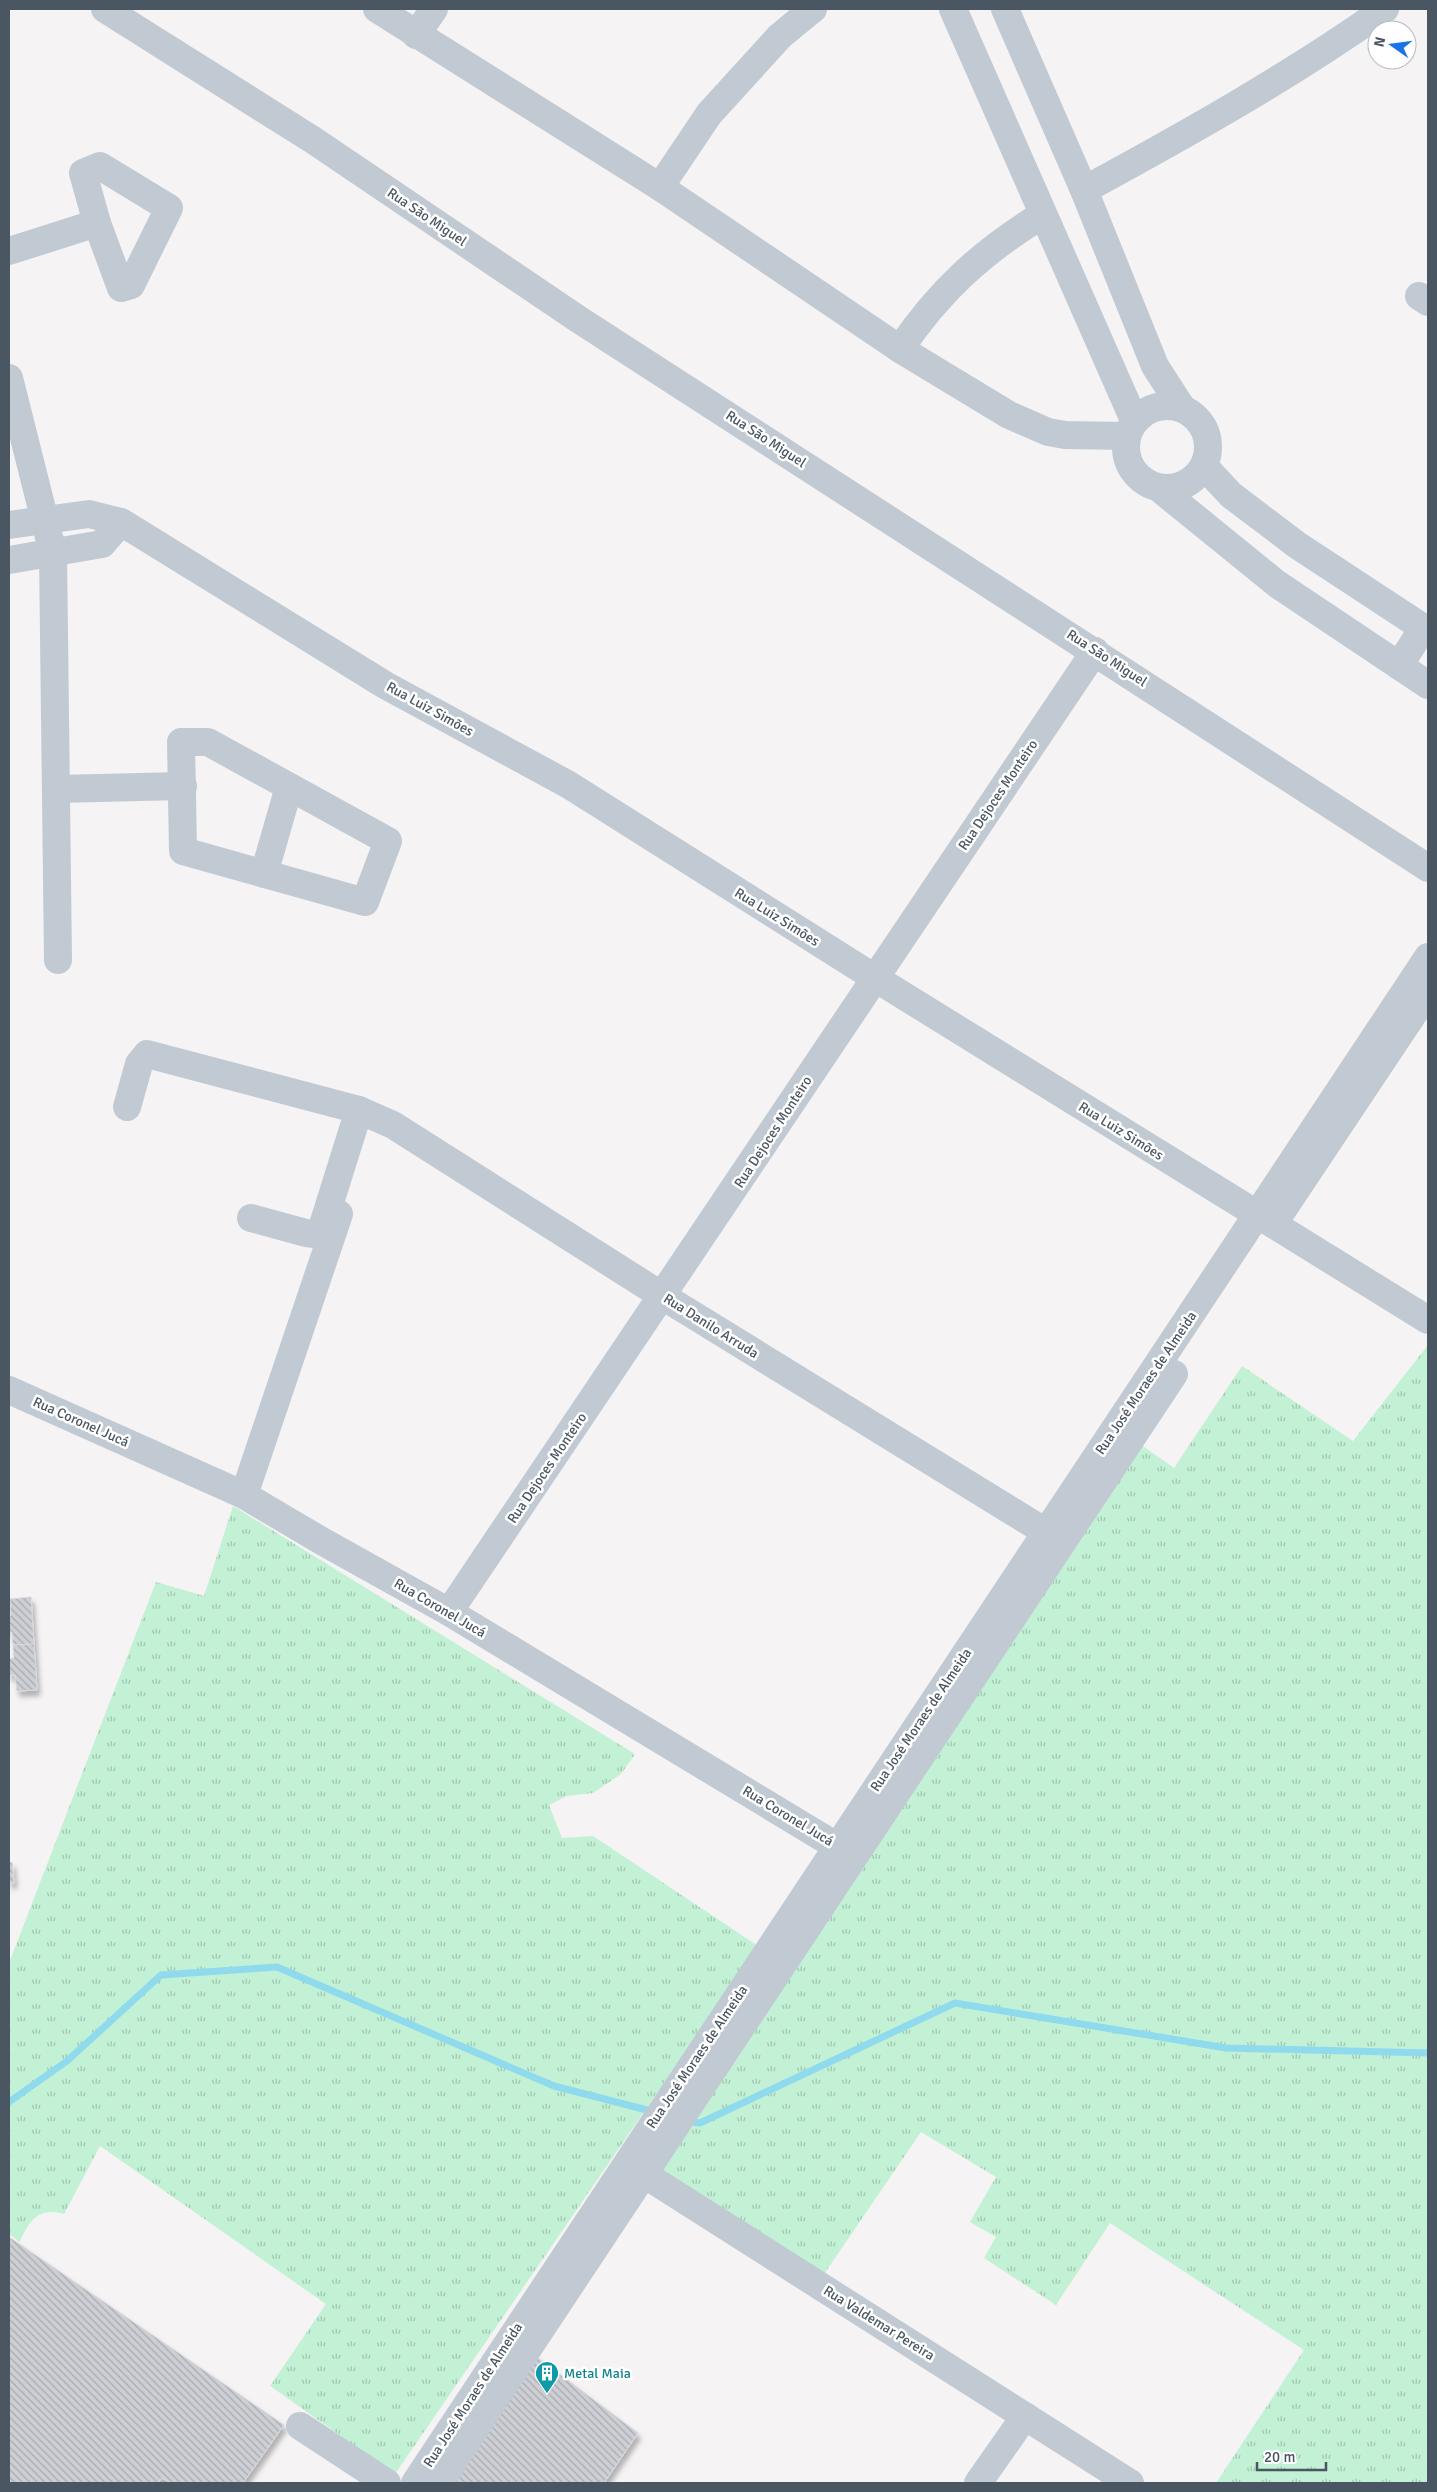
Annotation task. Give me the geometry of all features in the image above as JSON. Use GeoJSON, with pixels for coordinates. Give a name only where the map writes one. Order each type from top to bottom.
{"type":"FeatureCollection","features":[{"type":"Feature","properties":{"kind":"street","name":"Rua São Miguel"},"geometry":{"type":"LineString","coordinates":[[105,9],[313,140],[578,319],[1095,651],[1428,868]]}},
{"type":"Feature","properties":{"kind":"street"},"geometry":{"type":"LineString","coordinates":[[377,9],[660,187],[900,349],[1029,425],[1065,436],[1130,428],[1148,409],[1164,405],[1182,408],[1196,417],[1206,432],[1208,449],[1204,466],[1193,479],[1177,487],[1160,488]]}},
{"type":"Feature","properties":{"kind":"street"},"geometry":{"type":"LineString","coordinates":[[416,35],[434,9]]}},
{"type":"Feature","properties":{"kind":"street"},"geometry":{"type":"LineString","coordinates":[[660,187],[709,114],[780,36],[813,9]]}},
{"type":"Feature","properties":{"kind":"street"},"geometry":{"type":"LineString","coordinates":[[952,9],[1042,215],[1130,428],[1126,454],[1132,470],[1144,482],[1160,488],[1277,584],[1428,685]]}},
{"type":"Feature","properties":{"kind":"street"},"geometry":{"type":"LineString","coordinates":[[1005,9],[1084,190],[1155,366],[1182,408]]}},
{"type":"Feature","properties":{"kind":"street"},"geometry":{"type":"LineString","coordinates":[[1084,190],[1224,113],[1323,53],[1385,9]]}},
{"type":"Feature","properties":{"kind":"street"},"geometry":{"type":"LineString","coordinates":[[900,349],[936,299],[1005,238],[1042,215]]}},
{"type":"Feature","properties":{"kind":"street"},"geometry":{"type":"LineString","coordinates":[[9,252],[97,223]]}},
{"type":"Feature","properties":{"kind":"street"},"geometry":{"type":"LineString","coordinates":[[9,378],[53,554],[58,960]]}},
{"type":"Feature","properties":{"kind":"street"},"geometry":{"type":"LineString","coordinates":[[1204,466],[1231,495],[1298,545],[1426,630],[1399,666]]}},
{"type":"Feature","properties":{"kind":"street","name":"Rua Luiz Simões"},"geometry":{"type":"LineString","coordinates":[[9,525],[89,514],[121,522],[386,685],[569,785],[875,978],[1428,1320]]}},
{"type":"Feature","properties":{"kind":"street"},"geometry":{"type":"LineString","coordinates":[[9,560],[53,554],[102,544],[121,522]]}},
{"type":"Feature","properties":{"kind":"street"},"geometry":{"type":"LineString","coordinates":[[1314,608],[1337,571]]}},
{"type":"Feature","properties":{"kind":"street","name":"Rua Dejoces Monteiro"},"geometry":{"type":"LineString","coordinates":[[449,1612],[664,1297],[875,978],[1095,651]]}},
{"type":"Feature","properties":{"kind":"street"},"geometry":{"type":"LineString","coordinates":[[181,742],[208,742],[289,787],[388,841],[365,902],[183,851],[181,742]]}},
{"type":"Feature","properties":{"kind":"street"},"geometry":{"type":"LineString","coordinates":[[56,789],[182,786]]}},
{"type":"Feature","properties":{"kind":"street"},"geometry":{"type":"LineString","coordinates":[[264,874],[289,787]]}},
{"type":"Feature","properties":{"kind":"street","name":"Rua José Moraes de Almeida"},"geometry":{"type":"LineString","coordinates":[[415,2483],[464,2427],[529,2330],[1265,1220],[1428,957]]}},
{"type":"Feature","properties":{"kind":"street","name":"Rua José Moraes de Almeida"},"geometry":{"type":"LineString","coordinates":[[1265,1220],[1428,992]]}},
{"type":"Feature","properties":{"kind":"street","name":"Rua Danilo Arruda"},"geometry":{"type":"LineString","coordinates":[[127,1107],[139,1064],[147,1054],[366,1113],[393,1125],[664,1297],[1055,1537]]}},
{"type":"Feature","properties":{"kind":"street"},"geometry":{"type":"LineString","coordinates":[[251,1218],[316,1234],[322,1228],[366,1113]]}},
{"type":"Feature","properties":{"kind":"street"},"geometry":{"type":"LineString","coordinates":[[244,1495],[366,1113]]}},
{"type":"Feature","properties":{"kind":"street","name":"Rua Coronel Jucá"},"geometry":{"type":"LineString","coordinates":[[9,1390],[244,1495],[449,1612],[846,1852]]}},
{"type":"Feature","properties":{"kind":"street","name":"Rua Valdemar Pereira"},"geometry":{"type":"LineString","coordinates":[[635,2169],[1130,2483]]}},
{"type":"Feature","properties":{"kind":"street"},"geometry":{"type":"LineString","coordinates":[[978,2483],[1025,2416]]}},
{"type":"Feature","properties":{"kind":"street"},"geometry":{"type":"LineString","coordinates":[[300,2426],[387,2483]]}},
{"type":"Feature","properties":{"kind":"street","name":"Rua José Moraes de Almeida"},"geometry":{"type":"LineString","coordinates":[[439,2483],[464,2427]]}},
{"type":"Feature","properties":{"kind":"green space"},"geometry":{"type":"Polygon","coordinates":[[[1428,1345],[1428,2483],[1216,2483],[1304,2350],[1110,2223],[1056,2305],[984,2258],[996,2237],[970,2222],[996,2177],[921,2132],[820,2280],[649,2174],[1140,1444],[1174,1468],[1242,1366],[1353,1441],[1428,1345]]]}},
{"type":"Feature","properties":{"kind":"green space"},"geometry":{"type":"Polygon","coordinates":[[[233,1506],[635,1754],[621,1774],[593,1793],[567,1796],[549,1805],[562,1838],[593,1836],[758,1946],[395,2474],[270,2386],[326,2304],[100,2146],[64,2214],[48,2212],[36,2217],[27,2227],[20,2242],[9,2234],[9,1963],[156,1582],[204,1596],[233,1506]]]}},
{"type":"Feature","properties":{"kind":"building"},"geometry":{"type":"Polygon","coordinates":[[[31,1597],[34,1644],[13,1645],[12,1632],[9,1632],[9,1616],[11,1616],[10,1599],[31,1597]]]}},
{"type":"Feature","properties":{"kind":"building"},"geometry":{"type":"Polygon","coordinates":[[[34,1644],[37,1690],[17,1691],[15,1675],[9,1675],[9,1659],[14,1658],[13,1645],[34,1644]]]}},
{"type":"Feature","properties":{"kind":"building"},"geometry":{"type":"Polygon","coordinates":[[[12,1862],[14,1883],[9,1883],[9,1863],[12,1862]]]}},
{"type":"Feature","properties":{"kind":"building"},"geometry":{"type":"Polygon","coordinates":[[[9,2237],[284,2425],[243,2483],[172,2483],[162,2478],[158,2483],[9,2483],[9,2237]]]}},
{"type":"Feature","properties":{"kind":"building","name":"Metal Maia"},"geometry":{"type":"Polygon","coordinates":[[[534,2355],[638,2433],[604,2483],[451,2483],[534,2355]]]}},
{"type":"Feature","properties":{"kind":"waterway"},"geometry":{"type":"LineString","coordinates":[[9,2102],[67,2061],[161,1975],[277,1967],[554,2086],[647,2110]]}},
{"type":"Feature","properties":{"kind":"waterway"},"geometry":{"type":"LineString","coordinates":[[692,2122],[700,2123],[955,2003],[1226,2048],[1428,2053]]}},
{"type":"Feature","properties":{"kind":"place","name":"Metal Maia"},"geometry":{"type":"Point","coordinates":[547,2394]}}]}
